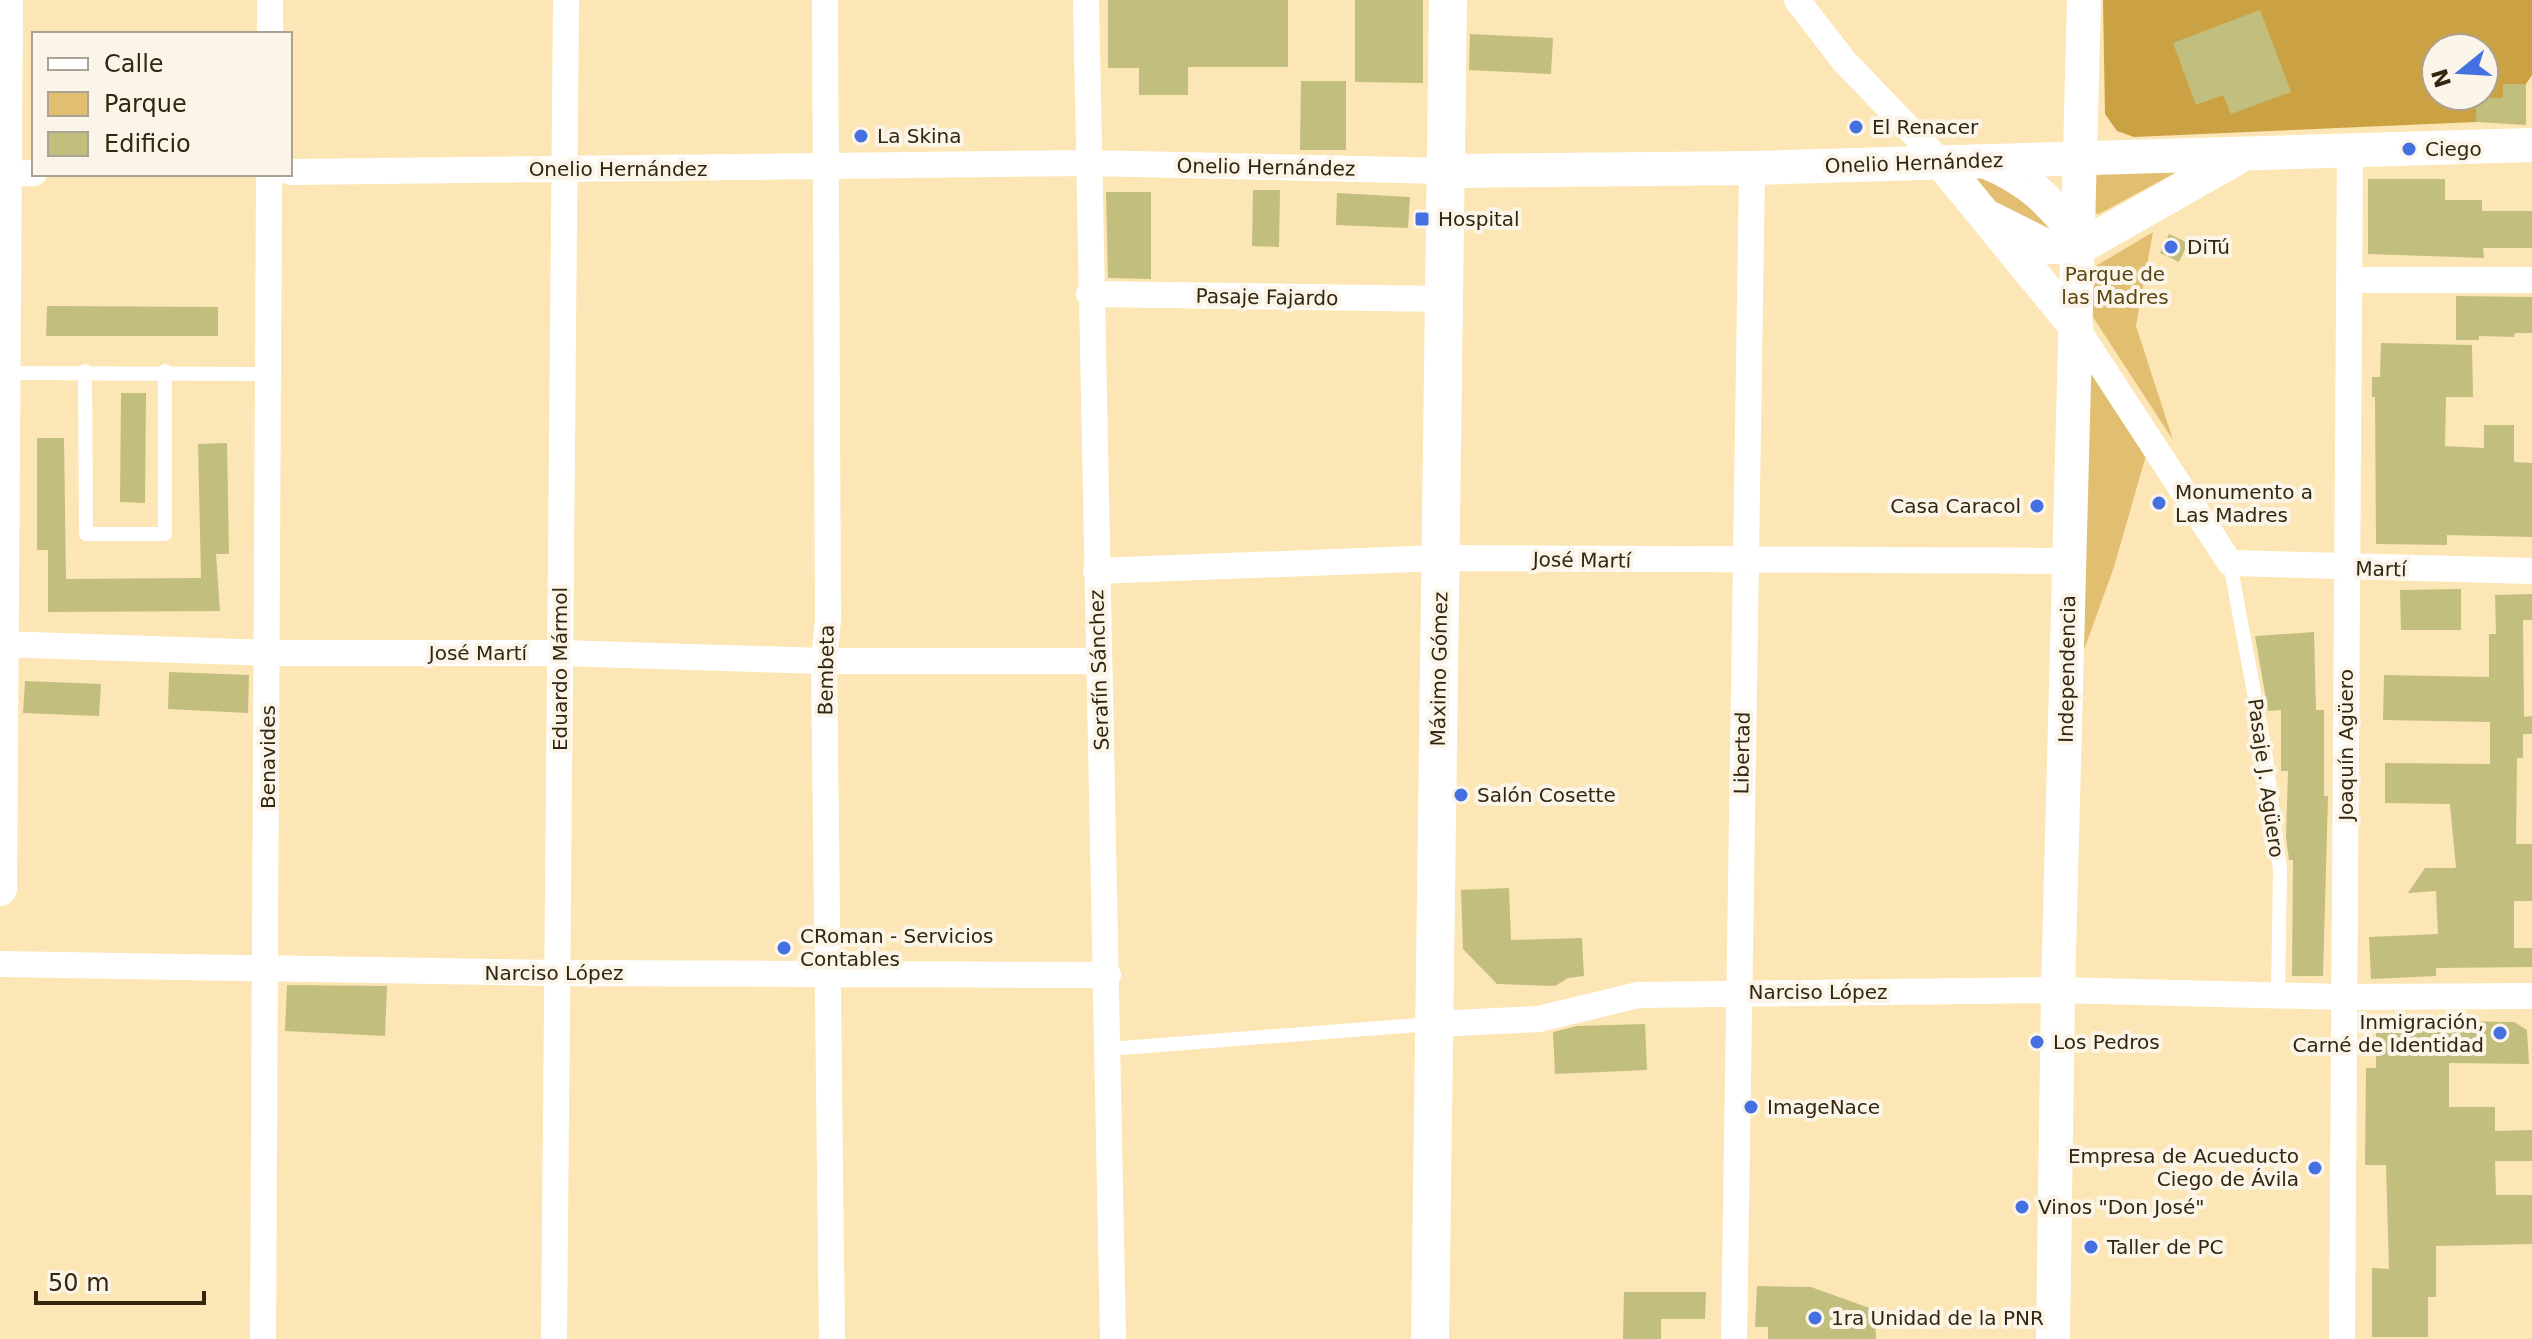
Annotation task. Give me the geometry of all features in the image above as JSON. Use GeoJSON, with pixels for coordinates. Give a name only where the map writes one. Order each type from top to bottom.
{"type":"FeatureCollection","features":[{"type":"Feature","properties":{"kind":"main road","name":"Máximo Gómez"},"geometry":{"type":"LineString","coordinates":[[1430,1339],[1448,0]]}},
{"type":"Feature","properties":{"kind":"street"},"geometry":{"type":"LineString","coordinates":[[0,889],[4,373],[13,173],[6,0]]}},
{"type":"Feature","properties":{"kind":"street"},"geometry":{"type":"LineString","coordinates":[[270,0],[270,32]]}},
{"type":"Feature","properties":{"kind":"street","name":"Eduardo Mármol"},"geometry":{"type":"LineString","coordinates":[[554,1339],[566,0]]}},
{"type":"Feature","properties":{"kind":"street","name":"Bembeta"},"geometry":{"type":"LineString","coordinates":[[825,0],[828,620],[824,661],[832,1339]]}},
{"type":"Feature","properties":{"kind":"street","name":"Serafín Sánchez"},"geometry":{"type":"LineString","coordinates":[[1086,0],[1089,294],[1108,975],[1113,1339]]}},
{"type":"Feature","properties":{"kind":"street"},"geometry":{"type":"LineString","coordinates":[[1797,0],[1844,61],[1990,218],[2076,327],[2230,563]]}},
{"type":"Feature","properties":{"kind":"street","name":"Independencia"},"geometry":{"type":"LineString","coordinates":[[2053,1339],[2058,990],[2084,0]]}},
{"type":"Feature","properties":{"kind":"street","name":"Onelio Hernández"},"geometry":{"type":"LineString","coordinates":[[292,172],[1088,163],[1446,171],[1752,168],[2532,145]]}},
{"type":"Feature","properties":{"kind":"street","name":"Joaquín Agüero"},"geometry":{"type":"LineString","coordinates":[[2342,1339],[2350,151]]}},
{"type":"Feature","properties":{"kind":"street","name":"Onelio Hernández"},"geometry":{"type":"LineString","coordinates":[[2080,242],[2241,155]]}},
{"type":"Feature","properties":{"kind":"street"},"geometry":{"type":"LineString","coordinates":[[1983,160],[2028,182],[2046,197],[2080,242],[2048,247],[1990,218]]}},
{"type":"Feature","properties":{"kind":"street","name":"Libertad"},"geometry":{"type":"LineString","coordinates":[[1734,1339],[1752,168]]}},
{"type":"Feature","properties":{"kind":"street","name":"Benavides"},"geometry":{"type":"LineString","coordinates":[[263,1339],[269,176]]}},
{"type":"Feature","properties":{"kind":"street"},"geometry":{"type":"LineString","coordinates":[[2350,280],[2532,280]]}},
{"type":"Feature","properties":{"kind":"street","name":"Pasaje Fajardo"},"geometry":{"type":"LineString","coordinates":[[1089,294],[1444,299]]}},
{"type":"Feature","properties":{"kind":"street","name":"José Martí"},"geometry":{"type":"LineString","coordinates":[[1096,571],[1440,558],[1745,562],[2069,561]]}},
{"type":"Feature","properties":{"kind":"street","name":"Martí"},"geometry":{"type":"LineString","coordinates":[[2230,563],[2348,569],[2532,571]]}},
{"type":"Feature","properties":{"kind":"street","name":"José Martí"},"geometry":{"type":"LineString","coordinates":[[1,644],[268,653],[560,653],[824,661],[1099,661]]}},
{"type":"Feature","properties":{"kind":"street","name":"Narciso López"},"geometry":{"type":"LineString","coordinates":[[0,964],[557,973],[1108,975]]}},
{"type":"Feature","properties":{"kind":"street","name":"Narciso López"},"geometry":{"type":"LineString","coordinates":[[1434,1024],[1539,1019],[1638,995],[2058,990],[2344,997],[2532,996]]}},
{"type":"Feature","properties":{"kind":"lane"},"geometry":{"type":"LineString","coordinates":[[85,371],[86,534],[165,534],[165,371]]}},
{"type":"Feature","properties":{"kind":"lane"},"geometry":{"type":"LineString","coordinates":[[4,373],[165,371],[269,374]]}},
{"type":"Feature","properties":{"kind":"lane","name":"Pasaje J. Agüero"},"geometry":{"type":"LineString","coordinates":[[2230,563],[2265,752],[2280,869],[2278,995]]}},
{"type":"Feature","properties":{"kind":"lane","name":"Narciso López"},"geometry":{"type":"LineString","coordinates":[[1109,1049],[1434,1024]]}},
{"type":"Feature","properties":{"kind":"green space"},"geometry":{"type":"Polygon","coordinates":[[[2184,168],[2099,214],[2093,213],[2091,169],[2184,168]]]}},
{"type":"Feature","properties":{"kind":"green space"},"geometry":{"type":"Polygon","coordinates":[[[1962,176],[1996,178],[2053,220],[2049,230],[1994,210],[1962,176]]]}},
{"type":"Feature","properties":{"kind":"green space","name":"Parque de las Madres"},"geometry":{"type":"Polygon","coordinates":[[[2153,232],[2136,326],[2173,440],[2087,308],[2089,270],[2153,232]]]}},
{"type":"Feature","properties":{"kind":"green space","name":"Parque de las Madres"},"geometry":{"type":"Polygon","coordinates":[[[2087,368],[2147,452],[2114,567],[2084,650],[2087,368]]]}},
{"type":"Feature","properties":{"kind":"shaded area"},"geometry":{"type":"Polygon","coordinates":[[[2103,0],[2532,0],[2532,75],[2526,84],[2504,84],[2503,98],[2500,98],[2500,32],[2420,32],[2420,112],[2476,112],[2476,122],[2134,137],[2117,131],[2105,114],[2103,0]]]}},
{"type":"Feature","properties":{"kind":"building"},"geometry":{"type":"Polygon","coordinates":[[[1108,0],[1288,0],[1288,67],[1188,67],[1188,95],[1139,95],[1139,68],[1108,68],[1108,0]]]}},
{"type":"Feature","properties":{"kind":"building"},"geometry":{"type":"Polygon","coordinates":[[[1355,0],[1423,0],[1423,83],[1355,82],[1355,0]]]}},
{"type":"Feature","properties":{"kind":"building"},"geometry":{"type":"Polygon","coordinates":[[[2260,10],[2291,92],[2231,114],[2223,95],[2196,105],[2173,43],[2260,10]]]}},
{"type":"Feature","properties":{"kind":"building"},"geometry":{"type":"Polygon","coordinates":[[[1470,34],[1553,38],[1551,74],[1469,70],[1470,34]]]}},
{"type":"Feature","properties":{"kind":"building"},"geometry":{"type":"Polygon","coordinates":[[[1301,81],[1346,81],[1346,150],[1300,150],[1301,81]]]}},
{"type":"Feature","properties":{"kind":"building"},"geometry":{"type":"Polygon","coordinates":[[[2503,84],[2526,84],[2526,125],[2476,122],[2476,112],[2500,112],[2500,98],[2503,98],[2503,84]]]}},
{"type":"Feature","properties":{"kind":"building"},"geometry":{"type":"Polygon","coordinates":[[[2368,179],[2445,179],[2445,200],[2482,200],[2482,211],[2532,211],[2532,248],[2483,248],[2484,258],[2368,254],[2368,179]]]}},
{"type":"Feature","properties":{"kind":"building"},"geometry":{"type":"Polygon","coordinates":[[[1253,190],[1280,190],[1279,247],[1252,246],[1253,190]]]}},
{"type":"Feature","properties":{"kind":"building"},"geometry":{"type":"Polygon","coordinates":[[[1106,192],[1151,192],[1151,279],[1108,278],[1106,192]]]}},
{"type":"Feature","properties":{"kind":"building"},"geometry":{"type":"Polygon","coordinates":[[[1337,193],[1410,197],[1408,228],[1336,225],[1337,193]]]}},
{"type":"Feature","properties":{"kind":"building"},"geometry":{"type":"Polygon","coordinates":[[[2169,234],[2188,243],[2179,262],[2160,253],[2169,234]]]}},
{"type":"Feature","properties":{"kind":"building"},"geometry":{"type":"Polygon","coordinates":[[[2456,296],[2532,297],[2532,333],[2456,340],[2456,296]]]}},
{"type":"Feature","properties":{"kind":"building"},"geometry":{"type":"Polygon","coordinates":[[[47,306],[218,307],[218,336],[46,336],[47,306]]]}},
{"type":"Feature","properties":{"kind":"building"},"geometry":{"type":"Polygon","coordinates":[[[2381,343],[2472,345],[2473,397],[2446,397],[2445,446],[2484,448],[2484,425],[2514,425],[2514,462],[2532,463],[2532,537],[2447,535],[2447,545],[2376,544],[2375,397],[2372,397],[2372,377],[2380,377],[2381,343]]]}},
{"type":"Feature","properties":{"kind":"building"},"geometry":{"type":"Polygon","coordinates":[[[121,393],[146,393],[145,503],[120,502],[121,393]]]}},
{"type":"Feature","properties":{"kind":"building"},"geometry":{"type":"Polygon","coordinates":[[[37,438],[64,438],[66,579],[201,578],[198,444],[227,443],[229,554],[216,554],[220,611],[48,612],[48,550],[37,550],[37,438]]]}},
{"type":"Feature","properties":{"kind":"building"},"geometry":{"type":"Polygon","coordinates":[[[2461,589],[2461,630],[2401,630],[2400,590],[2461,589]]]}},
{"type":"Feature","properties":{"kind":"building"},"geometry":{"type":"Polygon","coordinates":[[[2532,594],[2532,620],[2523,620],[2524,717],[2532,716],[2532,734],[2523,734],[2523,758],[2517,758],[2516,844],[2532,844],[2532,901],[2514,901],[2514,948],[2532,948],[2532,967],[2436,968],[2436,976],[2371,979],[2369,937],[2438,934],[2436,891],[2408,893],[2425,868],[2456,868],[2450,804],[2385,803],[2385,763],[2490,764],[2490,722],[2383,720],[2384,675],[2489,677],[2489,634],[2496,634],[2495,595],[2532,594]]]}},
{"type":"Feature","properties":{"kind":"building"},"geometry":{"type":"Polygon","coordinates":[[[2314,632],[2316,710],[2324,710],[2324,796],[2328,796],[2323,976],[2292,976],[2293,860],[2289,860],[2286,837],[2288,771],[2281,771],[2281,710],[2268,711],[2255,636],[2314,632]]]}},
{"type":"Feature","properties":{"kind":"building"},"geometry":{"type":"Polygon","coordinates":[[[169,672],[249,675],[248,713],[168,709],[169,672]]]}},
{"type":"Feature","properties":{"kind":"building"},"geometry":{"type":"Polygon","coordinates":[[[25,681],[101,684],[99,716],[23,713],[25,681]]]}},
{"type":"Feature","properties":{"kind":"building"},"geometry":{"type":"Polygon","coordinates":[[[1509,888],[1511,940],[1582,938],[1584,976],[1568,978],[1555,986],[1497,984],[1463,949],[1461,890],[1509,888]]]}},
{"type":"Feature","properties":{"kind":"building"},"geometry":{"type":"Polygon","coordinates":[[[287,985],[387,986],[385,1036],[285,1031],[287,985]]]}},
{"type":"Feature","properties":{"kind":"building"},"geometry":{"type":"Polygon","coordinates":[[[2376,1020],[2514,1022],[2527,1030],[2529,1064],[2449,1063],[2449,1107],[2495,1107],[2495,1131],[2532,1130],[2532,1161],[2495,1161],[2496,1195],[2532,1195],[2532,1244],[2436,1246],[2436,1297],[2428,1297],[2428,1337],[2372,1337],[2372,1268],[2389,1269],[2386,1165],[2365,1165],[2366,1068],[2376,1068],[2376,1020]]]}},
{"type":"Feature","properties":{"kind":"building"},"geometry":{"type":"Polygon","coordinates":[[[1645,1024],[1647,1070],[1555,1074],[1553,1032],[1577,1026],[1645,1024]]]}},
{"type":"Feature","properties":{"kind":"building","name":"1ra Unidad de la PNR"},"geometry":{"type":"Polygon","coordinates":[[[1757,1286],[1811,1287],[1875,1310],[1876,1339],[1768,1339],[1768,1327],[1755,1327],[1757,1286]]]}},
{"type":"Feature","properties":{"kind":"building"},"geometry":{"type":"Polygon","coordinates":[[[1624,1292],[1706,1292],[1705,1319],[1661,1319],[1661,1339],[1623,1339],[1624,1292]]]}},
{"type":"Feature","properties":{"kind":"place","name":"El Renacer"},"geometry":{"type":"Point","coordinates":[1856,127]}},
{"type":"Feature","properties":{"kind":"place","name":"La Skina"},"geometry":{"type":"Point","coordinates":[861,136]}},
{"type":"Feature","properties":{"kind":"place","name":"Ciego"},"geometry":{"type":"Point","coordinates":[2409,149]}},
{"type":"Feature","properties":{"kind":"place","name":"Hospital"},"geometry":{"type":"Point","coordinates":[1422,219]}},
{"type":"Feature","properties":{"kind":"place","name":"DiTú"},"geometry":{"type":"Point","coordinates":[2171,247]}},
{"type":"Feature","properties":{"kind":"place","name":"Monumento a Las Madres"},"geometry":{"type":"Point","coordinates":[2159,503]}},
{"type":"Feature","properties":{"kind":"place","name":"Casa Caracol"},"geometry":{"type":"Point","coordinates":[2037,506]}},
{"type":"Feature","properties":{"kind":"place","name":"Salón Cosette"},"geometry":{"type":"Point","coordinates":[1461,795]}},
{"type":"Feature","properties":{"kind":"place","name":"CRoman - Servicios Contables"},"geometry":{"type":"Point","coordinates":[784,948]}},
{"type":"Feature","properties":{"kind":"place","name":"Inmigración, Carné de Identidad"},"geometry":{"type":"Point","coordinates":[2500,1033]}},
{"type":"Feature","properties":{"kind":"place","name":"Los Pedros"},"geometry":{"type":"Point","coordinates":[2037,1042]}},
{"type":"Feature","properties":{"kind":"place","name":"ImageNace"},"geometry":{"type":"Point","coordinates":[1751,1107]}},
{"type":"Feature","properties":{"kind":"place","name":"Empresa de Acueducto Ciego de Ávila"},"geometry":{"type":"Point","coordinates":[2315,1168]}},
{"type":"Feature","properties":{"kind":"place","name":"Vinos \"Don José\""},"geometry":{"type":"Point","coordinates":[2022,1207]}},
{"type":"Feature","properties":{"kind":"place","name":"Taller de PC"},"geometry":{"type":"Point","coordinates":[2091,1247]}},
{"type":"Feature","properties":{"kind":"place","name":"1ra Unidad de la PNR"},"geometry":{"type":"Point","coordinates":[1815,1318]}}]}
